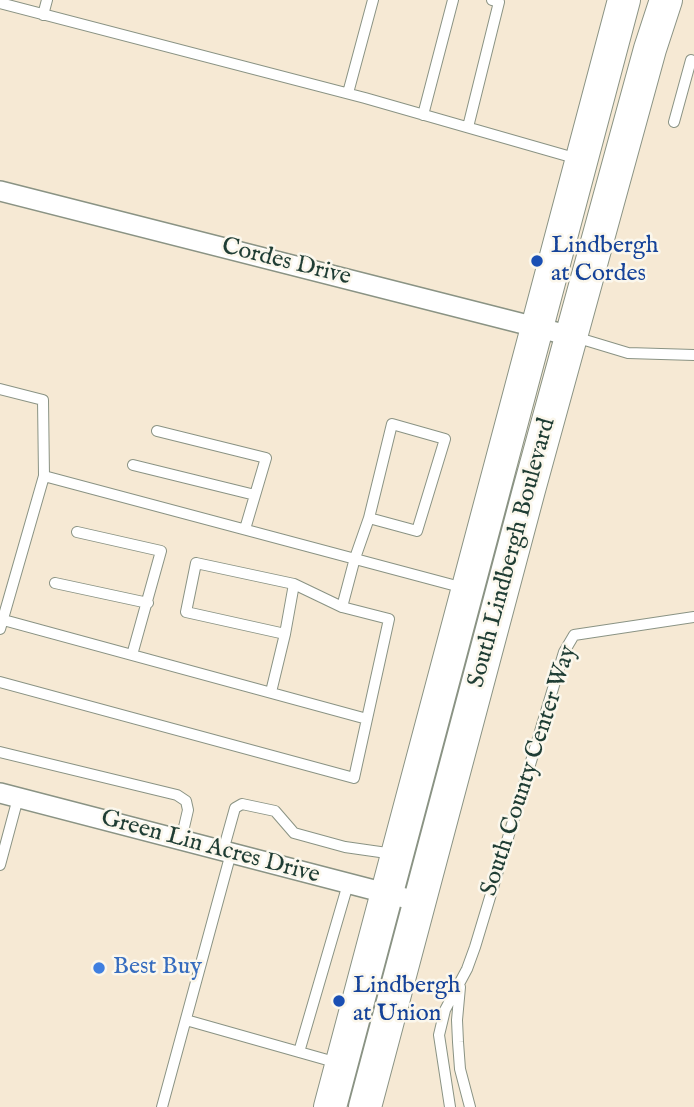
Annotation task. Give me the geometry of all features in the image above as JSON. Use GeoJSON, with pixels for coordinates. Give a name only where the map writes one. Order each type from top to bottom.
{"type":"FeatureCollection","features":[{"type":"Feature","properties":{"kind":"main road","name":"South Lindbergh Boulevard"},"geometry":{"type":"LineString","coordinates":[[330,1107],[624,0]]}},
{"type":"Feature","properties":{"kind":"main road","name":"South Lindbergh Boulevard"},"geometry":{"type":"LineString","coordinates":[[365,1107],[571,336],[666,0]]}},
{"type":"Feature","properties":{"kind":"street","name":"Cordes Drive"},"geometry":{"type":"LineString","coordinates":[[0,191],[571,336]]}},
{"type":"Feature","properties":{"kind":"street","name":"Green Lin Acres Drive"},"geometry":{"type":"LineString","coordinates":[[9,795],[420,902]]}},
{"type":"Feature","properties":{"kind":"lane"},"geometry":{"type":"LineString","coordinates":[[43,15],[47,0]]}},
{"type":"Feature","properties":{"kind":"lane"},"geometry":{"type":"LineString","coordinates":[[348,93],[373,0]]}},
{"type":"Feature","properties":{"kind":"lane"},"geometry":{"type":"LineString","coordinates":[[423,114],[453,0]]}},
{"type":"Feature","properties":{"kind":"lane"},"geometry":{"type":"LineString","coordinates":[[468,127],[499,2],[492,0]]}},
{"type":"Feature","properties":{"kind":"lane"},"geometry":{"type":"LineString","coordinates":[[0,4],[348,93],[582,160]]}},
{"type":"Feature","properties":{"kind":"lane"},"geometry":{"type":"LineString","coordinates":[[674,122],[691,60]]}},
{"type":"Feature","properties":{"kind":"lane"},"geometry":{"type":"LineString","coordinates":[[571,336],[628,352],[694,355]]}},
{"type":"Feature","properties":{"kind":"lane"},"geometry":{"type":"LineString","coordinates":[[0,389],[43,400],[44,476],[1,623],[132,655],[367,719]]}},
{"type":"Feature","properties":{"kind":"lane"},"geometry":{"type":"LineString","coordinates":[[342,607],[369,518],[392,424],[445,439],[417,531],[369,518]]}},
{"type":"Feature","properties":{"kind":"lane"},"geometry":{"type":"LineString","coordinates":[[157,431],[266,457],[245,529]]}},
{"type":"Feature","properties":{"kind":"lane"},"geometry":{"type":"LineString","coordinates":[[133,465],[254,495]]}},
{"type":"Feature","properties":{"kind":"lane"},"geometry":{"type":"LineString","coordinates":[[44,476],[468,589]]}},
{"type":"Feature","properties":{"kind":"lane"},"geometry":{"type":"LineString","coordinates":[[77,532],[161,551],[132,655]]}},
{"type":"Feature","properties":{"kind":"lane"},"geometry":{"type":"LineString","coordinates":[[0,682],[354,778],[390,619],[342,607],[293,584],[196,563],[186,612],[285,634]]}},
{"type":"Feature","properties":{"kind":"lane"},"geometry":{"type":"LineString","coordinates":[[55,583],[148,603]]}},
{"type":"Feature","properties":{"kind":"lane"},"geometry":{"type":"LineString","coordinates":[[271,692],[285,634],[293,584]]}},
{"type":"Feature","properties":{"kind":"lane","name":"South County Center Way"},"geometry":{"type":"LineString","coordinates":[[447,1106],[439,1035],[445,1010],[461,983],[475,947],[565,652],[574,635],[694,617]]}},
{"type":"Feature","properties":{"kind":"lane"},"geometry":{"type":"LineString","coordinates":[[0,752],[177,795],[186,802],[188,810],[181,840]]}},
{"type":"Feature","properties":{"kind":"lane"},"geometry":{"type":"LineString","coordinates":[[0,865],[9,795]]}},
{"type":"Feature","properties":{"kind":"lane"},"geometry":{"type":"LineString","coordinates":[[162,1107],[186,1020],[227,852],[235,808],[242,804],[275,811],[294,833],[345,847],[398,855]]}},
{"type":"Feature","properties":{"kind":"lane"},"geometry":{"type":"LineString","coordinates":[[299,1052],[348,884]]}},
{"type":"Feature","properties":{"kind":"lane","name":"South County Center Way"},"geometry":{"type":"LineString","coordinates":[[461,983],[457,1020],[460,1069],[470,1107]]}},
{"type":"Feature","properties":{"kind":"lane"},"geometry":{"type":"LineString","coordinates":[[186,1020],[342,1064]]}},
{"type":"Feature","properties":{"kind":"lane","name":"South County Center Way"},"geometry":{"type":"LineString","coordinates":[[447,1106],[464,1084]]}},
{"type":"Feature","properties":{"kind":"place","name":"Lindbergh at Cordes"},"geometry":{"type":"Point","coordinates":[537,261]}},
{"type":"Feature","properties":{"kind":"place","name":"Best Buy"},"geometry":{"type":"Point","coordinates":[99,968]}},
{"type":"Feature","properties":{"kind":"place","name":"Lindbergh at Union"},"geometry":{"type":"Point","coordinates":[339,1001]}}]}
